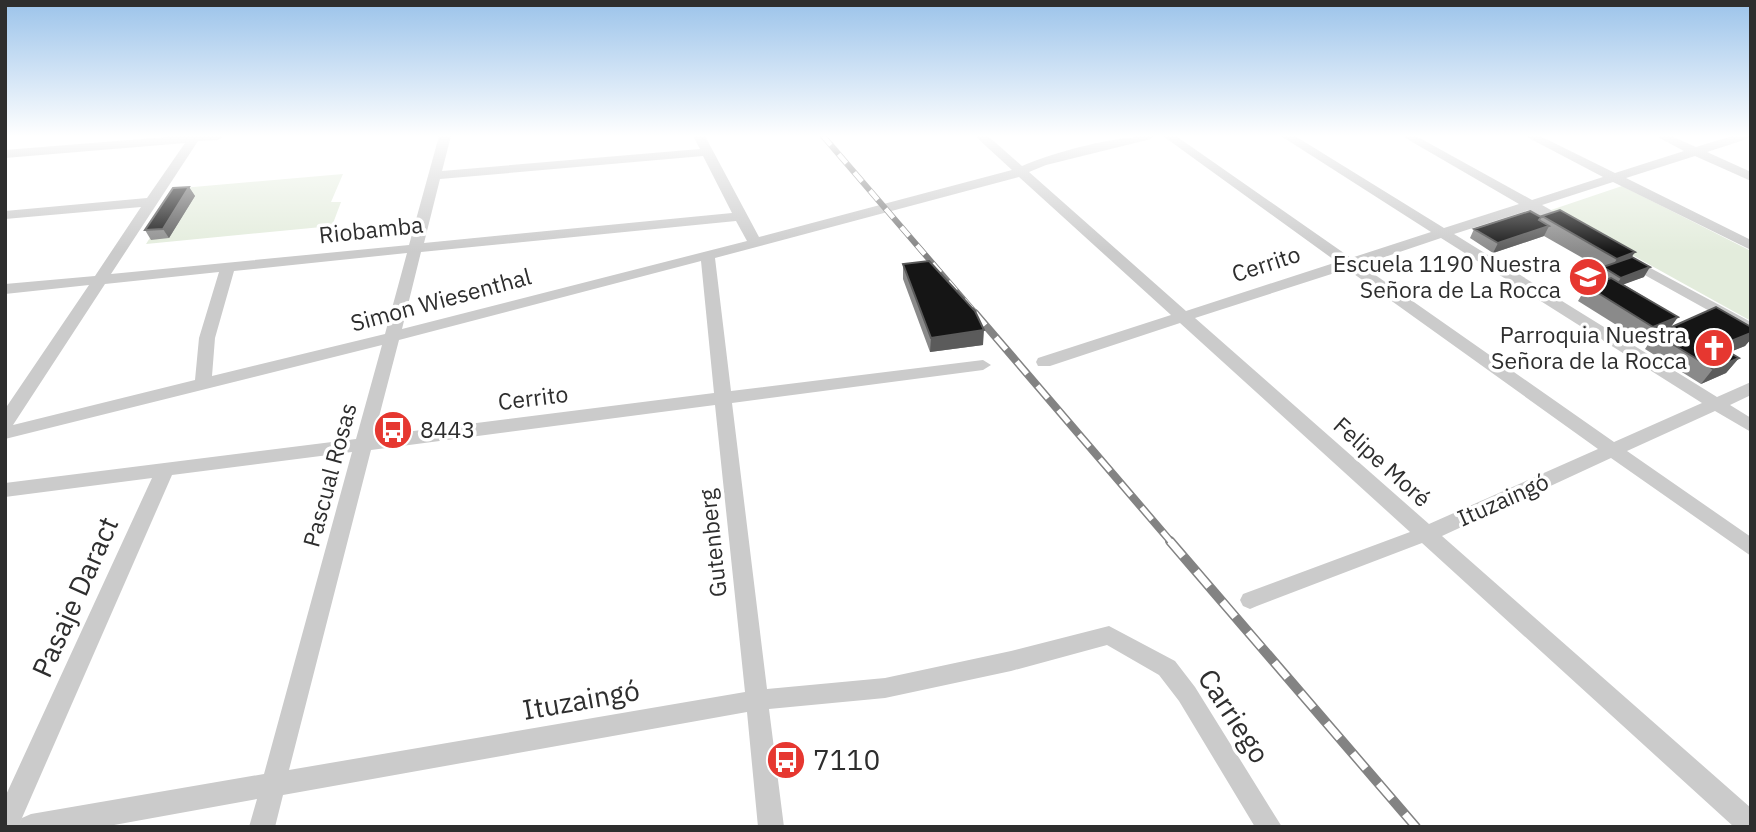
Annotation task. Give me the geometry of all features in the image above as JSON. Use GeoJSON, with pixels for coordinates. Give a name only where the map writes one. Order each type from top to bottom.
{"type":"FeatureCollection","features":[{"type":"Feature","properties":{"kind":"street"},"geometry":{"type":"LineString","coordinates":[[5,423],[169,175]]}},
{"type":"Feature","properties":{"kind":"street"},"geometry":{"type":"LineString","coordinates":[[434,176],[447,175]]}},
{"type":"Feature","properties":{"kind":"street"},"geometry":{"type":"LineString","coordinates":[[720,175],[754,241]]}},
{"type":"Feature","properties":{"kind":"street","name":"Simon Wiesenthal"},"geometry":{"type":"LineString","coordinates":[[5,433],[392,337],[1010,175]]}},
{"type":"Feature","properties":{"kind":"street","name":"Felipe Moré"},"geometry":{"type":"LineString","coordinates":[[1024,175],[1751,825]]}},
{"type":"Feature","properties":{"kind":"street"},"geometry":{"type":"LineString","coordinates":[[1224,175],[1751,548]]}},
{"type":"Feature","properties":{"kind":"street"},"geometry":{"type":"LineString","coordinates":[[1349,175],[1751,426]]}},
{"type":"Feature","properties":{"kind":"street"},"geometry":{"type":"LineString","coordinates":[[1478,175],[1577,231]]}},
{"type":"Feature","properties":{"kind":"street"},"geometry":{"type":"LineString","coordinates":[[1610,175],[1751,246]]}},
{"type":"Feature","properties":{"kind":"street","name":"Cerrito"},"geometry":{"type":"LineString","coordinates":[[1044,362],[1621,175]]}},
{"type":"Feature","properties":{"kind":"street","name":"Pascual Rosas"},"geometry":{"type":"LineString","coordinates":[[262,827],[434,176]]}},
{"type":"Feature","properties":{"kind":"street"},"geometry":{"type":"LineString","coordinates":[[5,215],[151,202]]}},
{"type":"Feature","properties":{"kind":"street","name":"Riobamba"},"geometry":{"type":"LineString","coordinates":[[5,289],[741,216]]}},
{"type":"Feature","properties":{"kind":"street"},"geometry":{"type":"LineString","coordinates":[[1611,250],[1751,329]]}},
{"type":"Feature","properties":{"kind":"street","name":"Gutenberg"},"geometry":{"type":"LineString","coordinates":[[707,254],[771,827]]}},
{"type":"Feature","properties":{"kind":"street"},"geometry":{"type":"LineString","coordinates":[[203,383],[207,338],[228,267]]}},
{"type":"Feature","properties":{"kind":"street","name":"Cerrito"},"geometry":{"type":"LineString","coordinates":[[5,490],[983,365]]}},
{"type":"Feature","properties":{"kind":"street","name":"Ituzaingó"},"geometry":{"type":"LineString","coordinates":[[1250,600],[1426,534],[1751,388]]}},
{"type":"Feature","properties":{"kind":"street","name":"Pasaje Daract"},"geometry":{"type":"LineString","coordinates":[[5,825],[165,470]]}},
{"type":"Feature","properties":{"kind":"street","name":"Ituzaingó"},"geometry":{"type":"LineString","coordinates":[[30,827],[757,700],[885,688],[1011,661],[1109,635],[1137,649]]}},
{"type":"Feature","properties":{"kind":"street","name":"Carriego"},"geometry":{"type":"LineString","coordinates":[[1137,649],[1167,668],[1187,694],[1269,827]]}},
{"type":"Feature","properties":{"kind":"green space"},"geometry":{"type":"Polygon","coordinates":[[[343,175],[331,202],[341,202],[332,226],[146,244],[182,188],[343,175]]]}},
{"type":"Feature","properties":{"kind":"green space"},"geometry":{"type":"Polygon","coordinates":[[[1622,186],[1751,251],[1751,321],[1551,210],[1622,186]]]}},
{"type":"Feature","properties":{"kind":"building"},"geometry":{"type":"Polygon","coordinates":[[[189,187],[163,229],[145,230],[173,188],[189,187]]]}},
{"type":"Feature","properties":{"kind":"building"},"geometry":{"type":"Polygon","coordinates":[[[1560,210],[1635,252],[1617,259],[1542,216],[1560,210]]]}},
{"type":"Feature","properties":{"kind":"building"},"geometry":{"type":"Polygon","coordinates":[[[1530,211],[1541,217],[1539,220],[1549,226],[1498,243],[1474,229],[1530,211]]]}},
{"type":"Feature","properties":{"kind":"building"},"geometry":{"type":"Polygon","coordinates":[[[1632,257],[1650,267],[1621,278],[1603,267],[1632,257]]]}},
{"type":"Feature","properties":{"kind":"building"},"geometry":{"type":"Polygon","coordinates":[[[929,261],[975,311],[984,330],[931,338],[903,264],[929,261]]]}},
{"type":"Feature","properties":{"kind":"building"},"geometry":{"type":"Polygon","coordinates":[[[1611,278],[1678,317],[1653,327],[1587,286],[1611,278]]]}},
{"type":"Feature","properties":{"kind":"building"},"geometry":{"type":"Polygon","coordinates":[[[1716,307],[1751,327],[1751,333],[1719,346],[1739,358],[1713,369],[1656,334],[1716,307]]]}},
{"type":"Feature","properties":{"kind":"railway"},"geometry":{"type":"LineString","coordinates":[[856,175],[977,315]]}},
{"type":"Feature","properties":{"kind":"railway"},"geometry":{"type":"LineString","coordinates":[[975,313],[1172,543]]}},
{"type":"Feature","properties":{"kind":"railway"},"geometry":{"type":"LineString","coordinates":[[1170,541],[1416,827]]}},
{"type":"Feature","properties":{"kind":"place","name":"Escuela 1190 Nuestra Señora de La Rocca"},"geometry":{"type":"Point","coordinates":[1588,277]}},
{"type":"Feature","properties":{"kind":"place","name":"Parroquia Nuestra Señora de la Rocca"},"geometry":{"type":"Point","coordinates":[1714,348]}},
{"type":"Feature","properties":{"kind":"place","name":"8443"},"geometry":{"type":"Point","coordinates":[393,430]}},
{"type":"Feature","properties":{"kind":"place","name":"7110"},"geometry":{"type":"Point","coordinates":[786,760]}}]}
